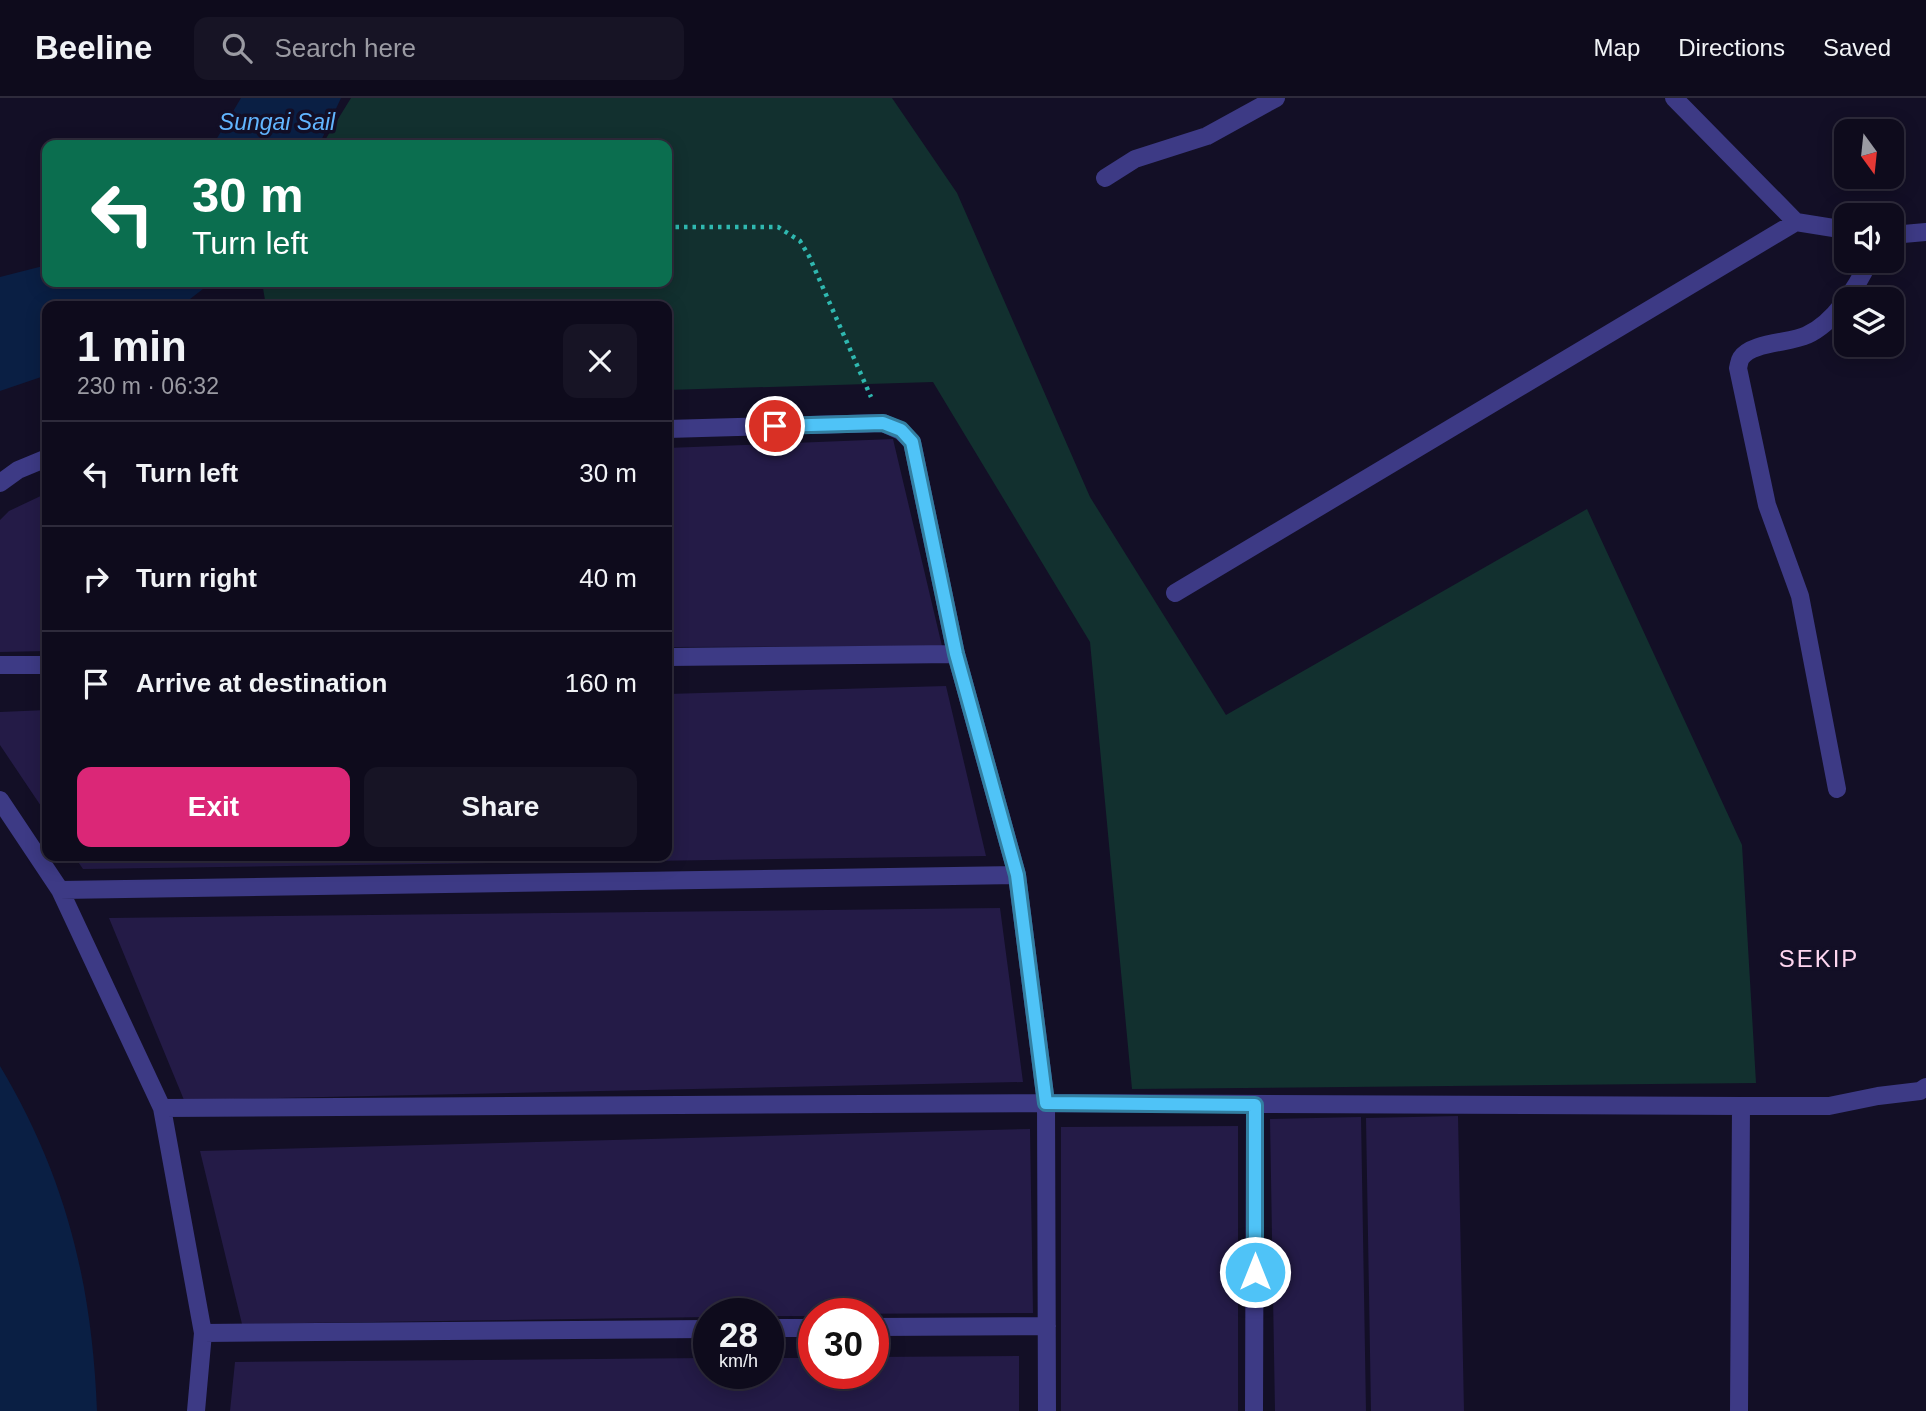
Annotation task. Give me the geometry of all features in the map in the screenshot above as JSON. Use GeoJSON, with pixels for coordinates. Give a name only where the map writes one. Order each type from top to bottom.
{"type":"FeatureCollection","features":[{"type":"Feature","properties":{"kind":"street"},"geometry":{"type":"LineString","coordinates":[[1105,178],[1135,159],[1207,136],[1276,98]]}},
{"type":"Feature","properties":{"kind":"street"},"geometry":{"type":"LineString","coordinates":[[1674,98],[1796,222],[1834,228]]}},
{"type":"Feature","properties":{"kind":"street"},"geometry":{"type":"LineString","coordinates":[[1175,593],[1796,222]]}},
{"type":"Feature","properties":{"kind":"street"},"geometry":{"type":"LineString","coordinates":[[1904,234],[1926,232]]}},
{"type":"Feature","properties":{"kind":"street"},"geometry":{"type":"LineString","coordinates":[[1837,789],[1800,596],[1767,505],[1738,368],[1741,358],[1749,351],[1807,335],[1831,318],[1859,284],[1864,273]]}},
{"type":"Feature","properties":{"kind":"street"},"geometry":{"type":"LineString","coordinates":[[672,429],[883,423],[901,430],[912,442],[956,654],[1017,875],[1046,1103],[1047,1411]]}},
{"type":"Feature","properties":{"kind":"street"},"geometry":{"type":"LineString","coordinates":[[0,483],[18,470],[42,460]]}},
{"type":"Feature","properties":{"kind":"street"},"geometry":{"type":"LineString","coordinates":[[672,657],[956,654]]}},
{"type":"Feature","properties":{"kind":"street"},"geometry":{"type":"LineString","coordinates":[[0,665],[42,665]]}},
{"type":"Feature","properties":{"kind":"street"},"geometry":{"type":"LineString","coordinates":[[0,800],[60,890],[162,1108],[203,1333],[196,1411]]}},
{"type":"Feature","properties":{"kind":"street"},"geometry":{"type":"LineString","coordinates":[[60,890],[1017,875]]}},
{"type":"Feature","properties":{"kind":"street"},"geometry":{"type":"LineString","coordinates":[[162,1108],[1046,1103],[1829,1106],[1920,1091],[1926,1087]]}},
{"type":"Feature","properties":{"kind":"street"},"geometry":{"type":"LineString","coordinates":[[1255,1105],[1255,1411]]}},
{"type":"Feature","properties":{"kind":"street"},"geometry":{"type":"LineString","coordinates":[[1739,1411],[1741,1106]]}},
{"type":"Feature","properties":{"kind":"street"},"geometry":{"type":"LineString","coordinates":[[889,1327],[1047,1326]]}},
{"type":"Feature","properties":{"kind":"street"},"geometry":{"type":"LineString","coordinates":[[203,1333],[693,1329]]}},
{"type":"Feature","properties":{"kind":"path"},"geometry":{"type":"LineString","coordinates":[[672,227],[778,228],[800,242],[883,423]]}},
{"type":"Feature","properties":{"kind":"green space"},"geometry":{"type":"Polygon","coordinates":[[[351,98],[892,98],[957,193],[1090,497],[1226,715],[1587,509],[1742,845],[1756,1083],[1132,1089],[1090,642],[933,382],[672,390],[672,301],[265,301],[263,287],[672,287],[672,140],[325,140],[351,98]]]}},
{"type":"Feature","properties":{"kind":"water","name":"Sungai Sail"},"geometry":{"type":"Polygon","coordinates":[[[241,98],[341,98],[321,140],[216,140],[241,98]]]}},
{"type":"Feature","properties":{"kind":"water"},"geometry":{"type":"Polygon","coordinates":[[[42,266],[42,287],[206,287],[187,301],[42,301],[42,377],[0,391],[0,277],[42,266]]]}},
{"type":"Feature","properties":{"kind":"water"},"geometry":{"type":"Polygon","coordinates":[[[0,1066],[42,1149],[71,1232],[89,1319],[97,1411],[0,1411],[0,1066]]]}},
{"type":"Feature","properties":{"kind":"building"},"geometry":{"type":"Polygon","coordinates":[[[893,439],[942,646],[672,647],[672,448],[893,439]]]}},
{"type":"Feature","properties":{"kind":"building"},"geometry":{"type":"Polygon","coordinates":[[[42,495],[42,651],[0,652],[0,520],[9,511],[42,495]]]}},
{"type":"Feature","properties":{"kind":"building"},"geometry":{"type":"Polygon","coordinates":[[[946,686],[986,856],[672,861],[672,694],[946,686]]]}},
{"type":"Feature","properties":{"kind":"building"},"geometry":{"type":"Polygon","coordinates":[[[42,710],[42,808],[0,745],[0,712],[42,710]]]}},
{"type":"Feature","properties":{"kind":"building"},"geometry":{"type":"Polygon","coordinates":[[[77,861],[639,861],[83,869],[77,861]]]}},
{"type":"Feature","properties":{"kind":"building"},"geometry":{"type":"Polygon","coordinates":[[[1000,908],[1023,1082],[184,1100],[109,918],[1000,908]]]}},
{"type":"Feature","properties":{"kind":"building"},"geometry":{"type":"Polygon","coordinates":[[[1458,1116],[1464,1411],[1371,1411],[1366,1118],[1458,1116]]]}},
{"type":"Feature","properties":{"kind":"building"},"geometry":{"type":"Polygon","coordinates":[[[1361,1117],[1366,1411],[1275,1411],[1270,1119],[1361,1117]]]}},
{"type":"Feature","properties":{"kind":"building"},"geometry":{"type":"Polygon","coordinates":[[[1238,1126],[1238,1411],[1061,1411],[1061,1127],[1238,1126]]]}},
{"type":"Feature","properties":{"kind":"building"},"geometry":{"type":"Polygon","coordinates":[[[1030,1129],[1033,1313],[889,1314],[889,1298],[798,1298],[798,1316],[784,1316],[784,1298],[693,1298],[693,1317],[242,1324],[200,1151],[1030,1129]]]}},
{"type":"Feature","properties":{"kind":"building"},"geometry":{"type":"Polygon","coordinates":[[[1019,1356],[1019,1411],[230,1411],[235,1362],[693,1358],[693,1389],[784,1389],[784,1358],[798,1358],[798,1389],[889,1389],[889,1357],[1019,1356]]]}},
{"type":"Feature","properties":{"kind":"district","name":"SEKIP"},"geometry":{"type":"Point","coordinates":[1819,958]}},
{"type":"Feature","properties":{"kind":"route"},"geometry":{"type":"LineString","coordinates":[[775,426],[883,423],[901,430],[912,442],[956,654],[1017,875],[1046,1103],[1255,1105],[1255,1272]]}}]}
